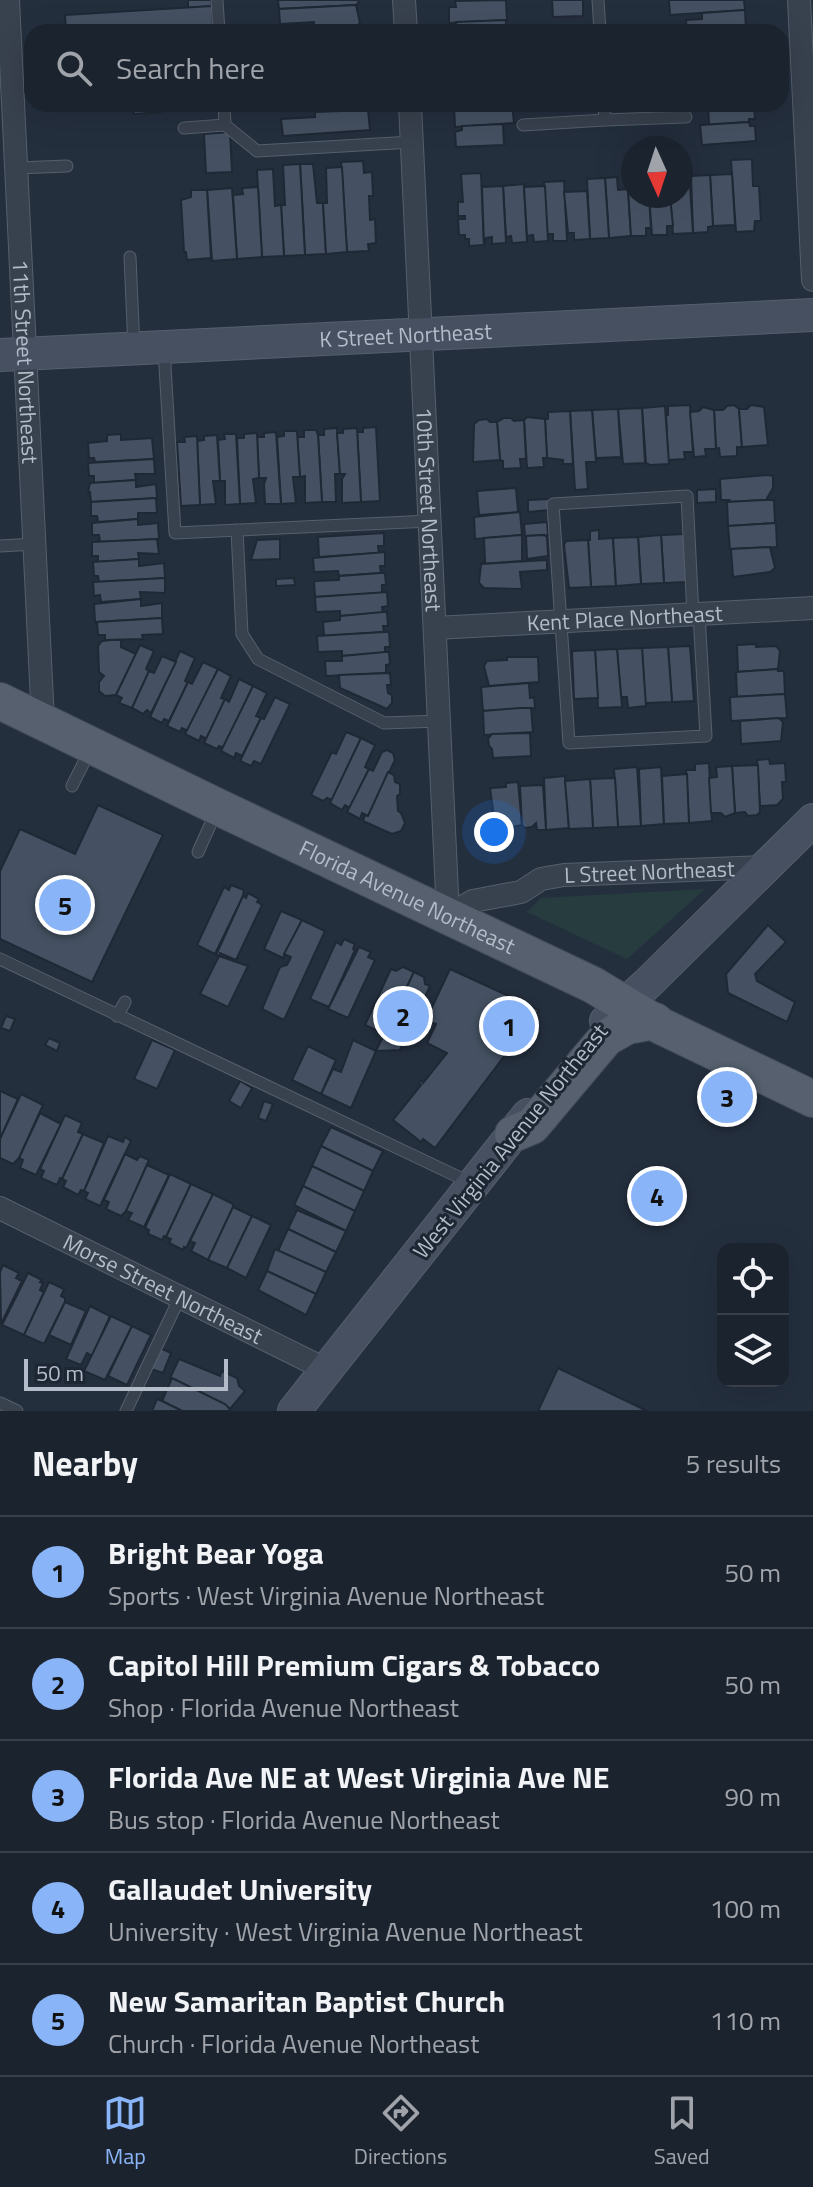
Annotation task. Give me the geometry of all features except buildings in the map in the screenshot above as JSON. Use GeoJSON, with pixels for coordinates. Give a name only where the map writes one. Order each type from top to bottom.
{"type":"FeatureCollection","features":[{"type":"Feature","properties":{"kind":"main road","name":"K Street Northeast"},"geometry":{"type":"LineString","coordinates":[[14,354],[813,315]]}},
{"type":"Feature","properties":{"kind":"main road","name":"Florida Avenue Northeast"},"geometry":{"type":"LineString","coordinates":[[0,701],[593,985],[813,1099]]}},
{"type":"Feature","properties":{"kind":"main road","name":"West Virginia Avenue Northeast"},"geometry":{"type":"LineString","coordinates":[[640,1012],[764,867],[813,820]]}},
{"type":"Feature","properties":{"kind":"main road"},"geometry":{"type":"LineString","coordinates":[[513,1134],[532,1126],[606,1038],[627,1026],[640,1012]]}},
{"type":"Feature","properties":{"kind":"main road","name":"West Virginia Avenue Northeast"},"geometry":{"type":"LineString","coordinates":[[294,1411],[513,1134]]}},
{"type":"Feature","properties":{"kind":"street","name":"11th Street Northeast"},"geometry":{"type":"LineString","coordinates":[[8,0],[17,168],[14,354],[36,544],[43,722]]}},
{"type":"Feature","properties":{"kind":"street"},"geometry":{"type":"LineString","coordinates":[[404,0],[406,24]]}},
{"type":"Feature","properties":{"kind":"street"},"geometry":{"type":"LineString","coordinates":[[799,0],[813,280]]}},
{"type":"Feature","properties":{"kind":"street","name":"10th Street Northeast"},"geometry":{"type":"LineString","coordinates":[[410,112],[448,915]]}},
{"type":"Feature","properties":{"kind":"street","name":"Kent Place Northeast"},"geometry":{"type":"LineString","coordinates":[[435,628],[813,608]]}},
{"type":"Feature","properties":{"kind":"street","name":"L Street Northeast"},"geometry":{"type":"LineString","coordinates":[[448,915],[473,901],[521,892],[541,879],[564,875],[764,867]]}},
{"type":"Feature","properties":{"kind":"street","name":"Morse Street Northeast"},"geometry":{"type":"LineString","coordinates":[[0,1208],[327,1370]]}},
{"type":"Feature","properties":{"kind":"lane"},"geometry":{"type":"LineString","coordinates":[[217,0],[218,24]]}},
{"type":"Feature","properties":{"kind":"lane"},"geometry":{"type":"LineString","coordinates":[[598,0],[600,24]]}},
{"type":"Feature","properties":{"kind":"lane"},"geometry":{"type":"LineString","coordinates":[[224,112],[225,125]]}},
{"type":"Feature","properties":{"kind":"lane"},"geometry":{"type":"LineString","coordinates":[[604,112],[605,120]]}},
{"type":"Feature","properties":{"kind":"lane"},"geometry":{"type":"LineString","coordinates":[[523,125],[686,117]]}},
{"type":"Feature","properties":{"kind":"lane"},"geometry":{"type":"LineString","coordinates":[[184,128],[225,125],[257,151],[412,142]]}},
{"type":"Feature","properties":{"kind":"lane"},"geometry":{"type":"LineString","coordinates":[[17,168],[67,166]]}},
{"type":"Feature","properties":{"kind":"lane"},"geometry":{"type":"LineString","coordinates":[[130,257],[149,348],[175,533],[430,521]]}},
{"type":"Feature","properties":{"kind":"lane"},"geometry":{"type":"LineString","coordinates":[[687,496],[696,614],[706,736],[569,743],[553,504],[687,496]]}},
{"type":"Feature","properties":{"kind":"lane"},"geometry":{"type":"LineString","coordinates":[[237,530],[242,634],[258,659],[384,723],[440,721]]}},
{"type":"Feature","properties":{"kind":"lane"},"geometry":{"type":"LineString","coordinates":[[0,546],[36,544]]}},
{"type":"Feature","properties":{"kind":"lane"},"geometry":{"type":"LineString","coordinates":[[72,786],[92,746]]}},
{"type":"Feature","properties":{"kind":"lane"},"geometry":{"type":"LineString","coordinates":[[198,852],[218,807]]}},
{"type":"Feature","properties":{"kind":"lane"},"geometry":{"type":"LineString","coordinates":[[0,959],[473,1184]]}},
{"type":"Feature","properties":{"kind":"lane"},"geometry":{"type":"LineString","coordinates":[[117,1016],[125,1002]]}},
{"type":"Feature","properties":{"kind":"lane"},"geometry":{"type":"LineString","coordinates":[[126,1411],[181,1296]]}},
{"type":"Feature","properties":{"kind":"lane"},"geometry":{"type":"LineString","coordinates":[[0,1403],[17,1411]]}},
{"type":"Feature","properties":{"kind":"green space"},"geometry":{"type":"Polygon","coordinates":[[[705,889],[627,959],[527,912],[541,898],[705,889]]]}},
{"type":"Feature","properties":{"kind":"place","name":"New Samaritan Baptist Church"},"geometry":{"type":"Point","coordinates":[65,905]}},
{"type":"Feature","properties":{"kind":"place","name":"Capitol Hill Premium Cigars & Tobacco"},"geometry":{"type":"Point","coordinates":[403,1016]}},
{"type":"Feature","properties":{"kind":"place","name":"Bright Bear Yoga"},"geometry":{"type":"Point","coordinates":[509,1026]}},
{"type":"Feature","properties":{"kind":"place","name":"Florida Ave NE at West Virginia Ave NE"},"geometry":{"type":"Point","coordinates":[727,1097]}},
{"type":"Feature","properties":{"kind":"place","name":"Gallaudet University"},"geometry":{"type":"Point","coordinates":[657,1196]}}]}
